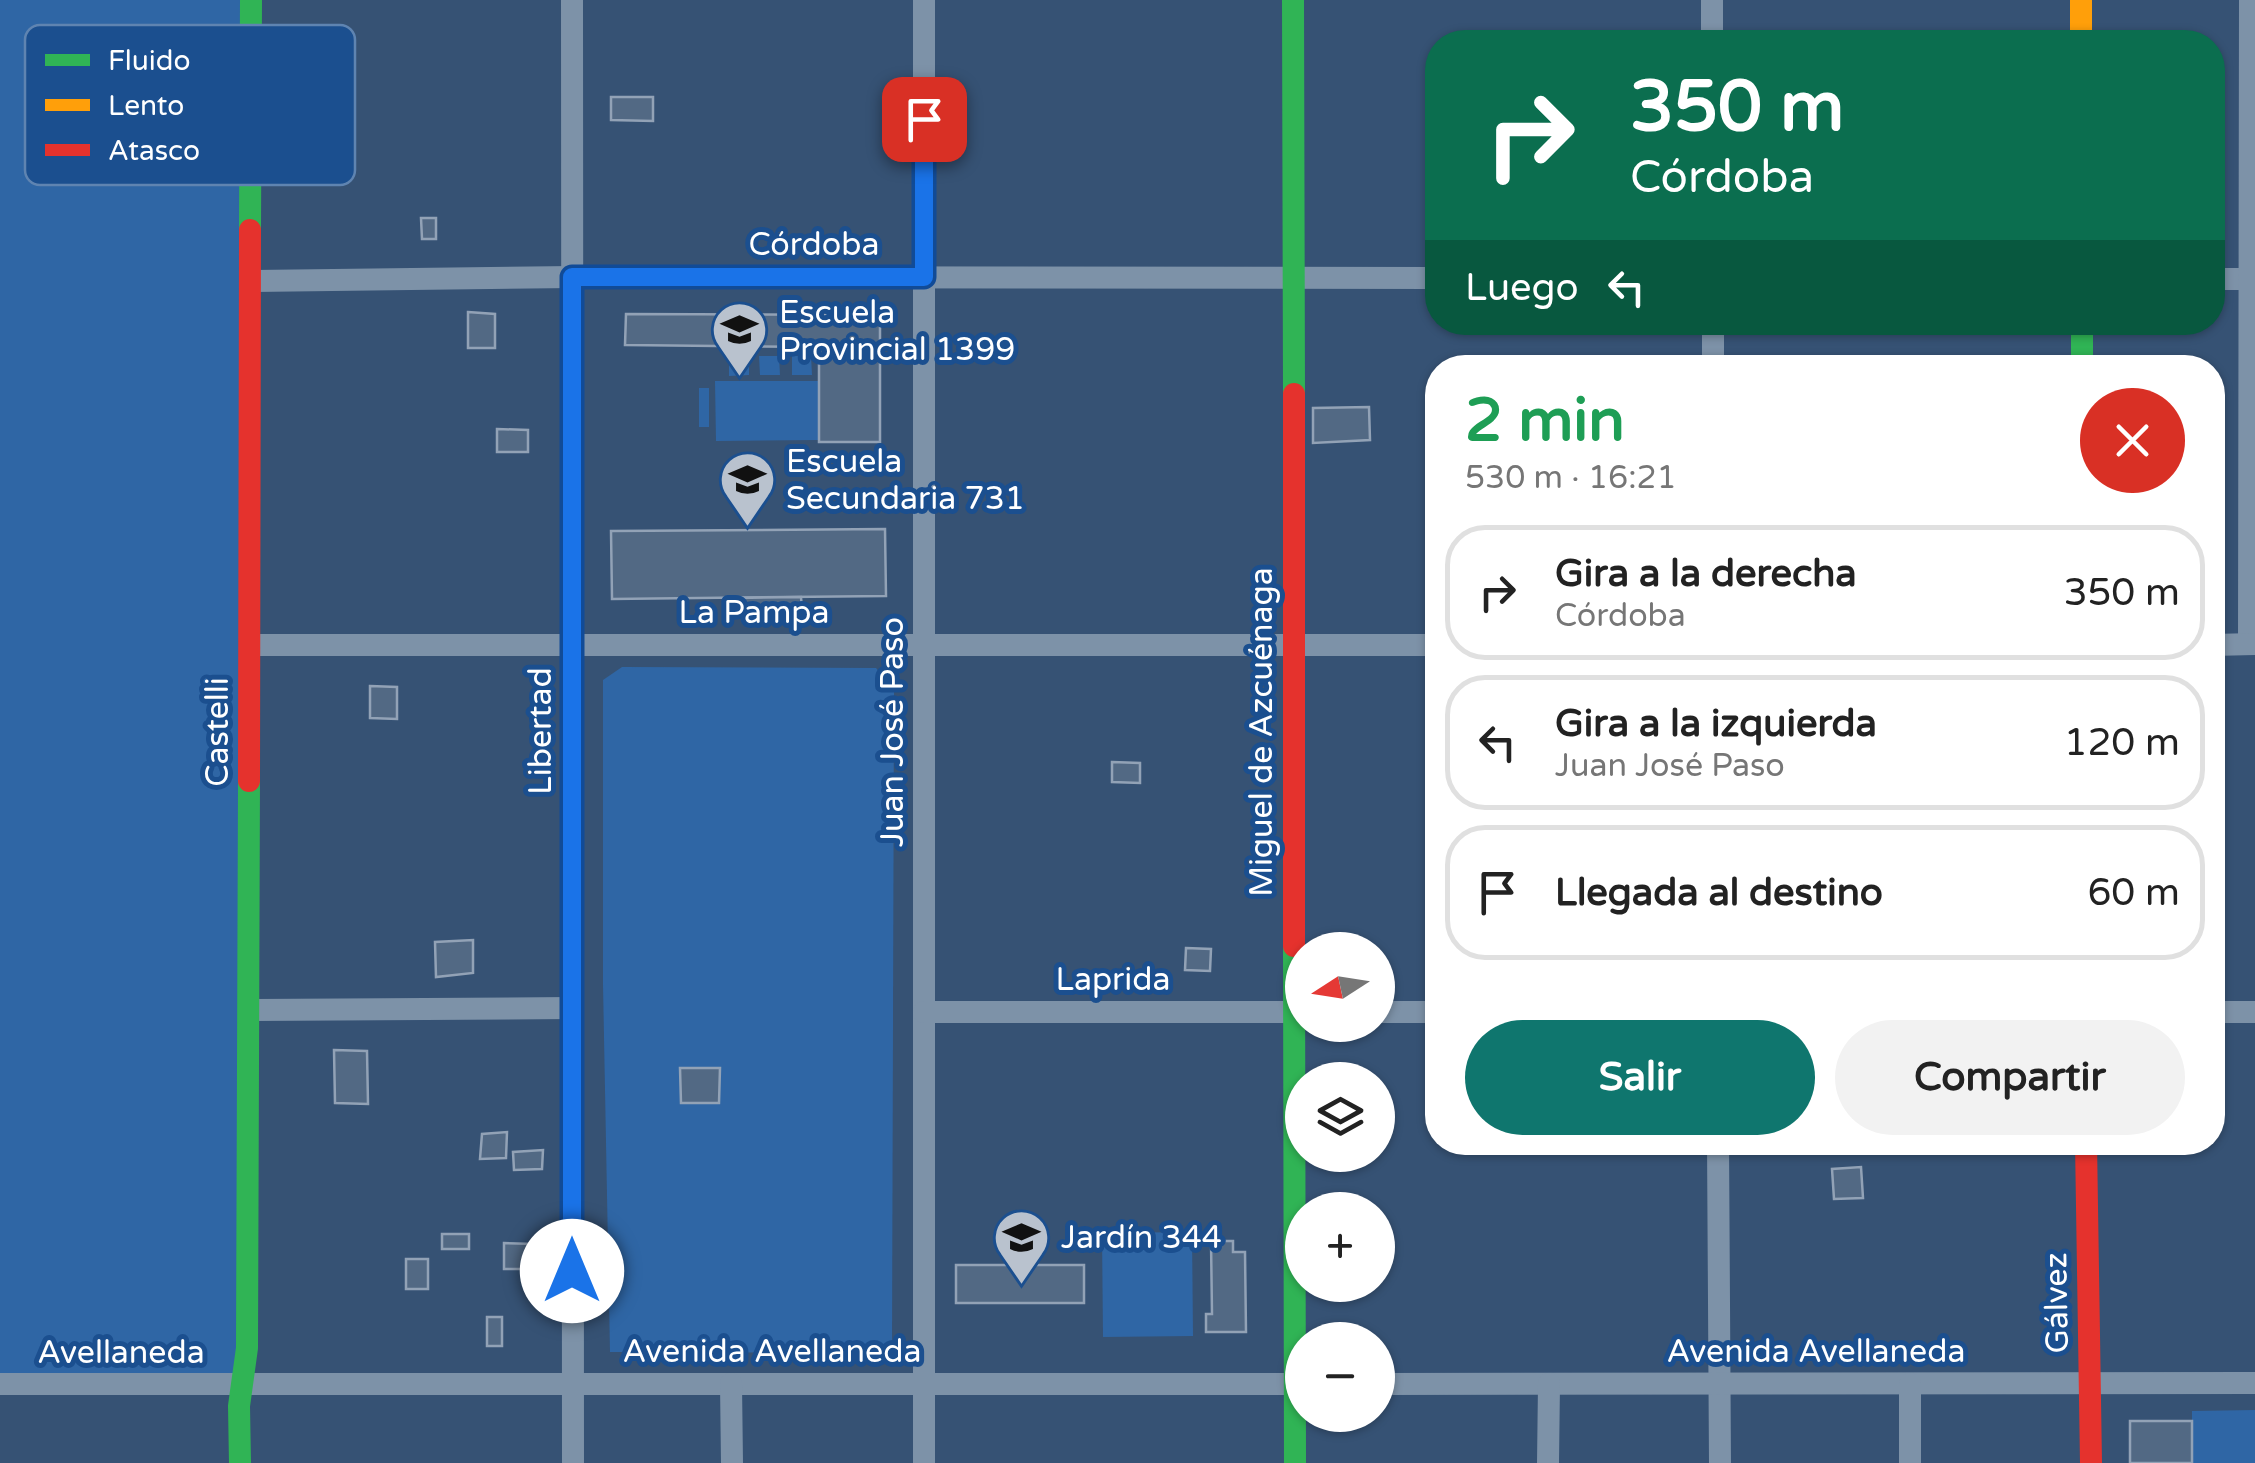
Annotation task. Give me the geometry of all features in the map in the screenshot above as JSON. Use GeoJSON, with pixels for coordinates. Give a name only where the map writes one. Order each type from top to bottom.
{"type":"FeatureCollection","features":[{"type":"Feature","properties":{"kind":"street","name":"Castelli"},"geometry":{"type":"LineString","coordinates":[[251,0],[251,25]]}},
{"type":"Feature","properties":{"kind":"street","name":"Libertad"},"geometry":{"type":"LineString","coordinates":[[572,0],[572,1463]]}},
{"type":"Feature","properties":{"kind":"street","name":"Juan José Paso"},"geometry":{"type":"LineString","coordinates":[[924,0],[924,1463]]}},
{"type":"Feature","properties":{"kind":"street","name":"Miguel de Azcuénaga"},"geometry":{"type":"LineString","coordinates":[[1293,0],[1297,932]]}},
{"type":"Feature","properties":{"kind":"street"},"geometry":{"type":"LineString","coordinates":[[1712,0],[1712,30]]}},
{"type":"Feature","properties":{"kind":"street"},"geometry":{"type":"LineString","coordinates":[[2081,0],[2081,30]]}},
{"type":"Feature","properties":{"kind":"street"},"geometry":{"type":"LineString","coordinates":[[2225,644],[2252,644],[2250,0]]}},
{"type":"Feature","properties":{"kind":"street","name":"Castelli"},"geometry":{"type":"LineString","coordinates":[[240,1463],[240,1406],[247,1348],[250,185]]}},
{"type":"Feature","properties":{"kind":"street","name":"Córdoba"},"geometry":{"type":"LineString","coordinates":[[250,282],[572,277],[1425,278]]}},
{"type":"Feature","properties":{"kind":"street"},"geometry":{"type":"LineString","coordinates":[[2225,279],[2252,279]]}},
{"type":"Feature","properties":{"kind":"street","name":"La Pampa"},"geometry":{"type":"LineString","coordinates":[[250,645],[1425,645]]}},
{"type":"Feature","properties":{"kind":"street"},"geometry":{"type":"LineString","coordinates":[[249,1010],[572,1008]]}},
{"type":"Feature","properties":{"kind":"street","name":"Laprida"},"geometry":{"type":"LineString","coordinates":[[924,1012],[1285,1012]]}},
{"type":"Feature","properties":{"kind":"street"},"geometry":{"type":"LineString","coordinates":[[1395,1012],[1425,1012]]}},
{"type":"Feature","properties":{"kind":"street"},"geometry":{"type":"LineString","coordinates":[[2225,1012],[2255,1012]]}},
{"type":"Feature","properties":{"kind":"street","name":"Miguel de Azcuénaga"},"geometry":{"type":"LineString","coordinates":[[1298,1042],[1298,1322]]}},
{"type":"Feature","properties":{"kind":"street"},"geometry":{"type":"LineString","coordinates":[[1718,1155],[1720,1463]]}},
{"type":"Feature","properties":{"kind":"street","name":"Gálvez"},"geometry":{"type":"LineString","coordinates":[[2086,1155],[2091,1463]]}},
{"type":"Feature","properties":{"kind":"street","name":"Avenida Avellaneda"},"geometry":{"type":"LineString","coordinates":[[1395,1384],[2255,1383]]}},
{"type":"Feature","properties":{"kind":"street","name":"Avellaneda"},"geometry":{"type":"LineString","coordinates":[[0,1384],[242,1384]]}},
{"type":"Feature","properties":{"kind":"street","name":"Avenida Avellaneda"},"geometry":{"type":"LineString","coordinates":[[242,1384],[1285,1384]]}},
{"type":"Feature","properties":{"kind":"street"},"geometry":{"type":"LineString","coordinates":[[732,1384],[732,1463]]}},
{"type":"Feature","properties":{"kind":"street"},"geometry":{"type":"LineString","coordinates":[[1548,1384],[1548,1463]]}},
{"type":"Feature","properties":{"kind":"street"},"geometry":{"type":"LineString","coordinates":[[1910,1384],[1910,1463]]}},
{"type":"Feature","properties":{"kind":"street","name":"Miguel de Azcuénaga"},"geometry":{"type":"LineString","coordinates":[[1294,1463],[1296,1432]]}},
{"type":"Feature","properties":{"kind":"shaded area"},"geometry":{"type":"Polygon","coordinates":[[[0,0],[251,0],[251,25],[25,25],[25,185],[250,185],[242,1384],[0,1384],[0,0]]]}},
{"type":"Feature","properties":{"kind":"shaded area"},"geometry":{"type":"Polygon","coordinates":[[[729,356],[749,356],[749,375],[729,376],[729,356]]]}},
{"type":"Feature","properties":{"kind":"shaded area"},"geometry":{"type":"Polygon","coordinates":[[[759,356],[779,356],[780,375],[760,375],[759,356]]]}},
{"type":"Feature","properties":{"kind":"shaded area"},"geometry":{"type":"Polygon","coordinates":[[[792,356],[811,356],[812,375],[792,375],[792,356]]]}},
{"type":"Feature","properties":{"kind":"shaded area"},"geometry":{"type":"Polygon","coordinates":[[[715,381],[818,381],[818,440],[716,441],[715,381]]]}},
{"type":"Feature","properties":{"kind":"shaded area"},"geometry":{"type":"Polygon","coordinates":[[[699,388],[709,388],[709,427],[699,427],[699,388]]]}},
{"type":"Feature","properties":{"kind":"shaded area"},"geometry":{"type":"Polygon","coordinates":[[[622,667],[876,668],[894,689],[892,1353],[610,1352],[603,984],[603,680],[622,667]]]}},
{"type":"Feature","properties":{"kind":"shaded area"},"geometry":{"type":"Polygon","coordinates":[[[1192,1232],[1193,1336],[1103,1337],[1102,1233],[1192,1232]]]}},
{"type":"Feature","properties":{"kind":"shaded area"},"geometry":{"type":"Polygon","coordinates":[[[2255,1410],[2255,1463],[2192,1463],[2192,1411],[2255,1410]]]}},
{"type":"Feature","properties":{"kind":"building"},"geometry":{"type":"Polygon","coordinates":[[[611,97],[653,97],[653,121],[611,120],[611,97]]]}},
{"type":"Feature","properties":{"kind":"building"},"geometry":{"type":"Polygon","coordinates":[[[421,218],[436,218],[436,239],[422,239],[421,218]]]}},
{"type":"Feature","properties":{"kind":"building"},"geometry":{"type":"Polygon","coordinates":[[[468,312],[495,314],[495,348],[468,348],[468,312]]]}},
{"type":"Feature","properties":{"kind":"building"},"geometry":{"type":"Polygon","coordinates":[[[626,314],[880,315],[880,442],[819,442],[819,347],[625,345],[626,314]]]}},
{"type":"Feature","properties":{"kind":"building"},"geometry":{"type":"Polygon","coordinates":[[[1369,407],[1370,440],[1313,443],[1313,408],[1369,407]]]}},
{"type":"Feature","properties":{"kind":"building"},"geometry":{"type":"Polygon","coordinates":[[[497,429],[528,430],[528,452],[497,452],[497,429]]]}},
{"type":"Feature","properties":{"kind":"building"},"geometry":{"type":"Polygon","coordinates":[[[885,529],[886,596],[612,599],[611,531],[885,529]]]}},
{"type":"Feature","properties":{"kind":"building"},"geometry":{"type":"Polygon","coordinates":[[[801,597],[802,610],[738,610],[738,598],[801,597]]]}},
{"type":"Feature","properties":{"kind":"building"},"geometry":{"type":"Polygon","coordinates":[[[370,686],[397,687],[397,719],[370,718],[370,686]]]}},
{"type":"Feature","properties":{"kind":"building"},"geometry":{"type":"Polygon","coordinates":[[[1112,762],[1140,763],[1140,783],[1112,782],[1112,762]]]}},
{"type":"Feature","properties":{"kind":"building"},"geometry":{"type":"Polygon","coordinates":[[[473,940],[473,973],[436,977],[435,942],[473,940]]]}},
{"type":"Feature","properties":{"kind":"building"},"geometry":{"type":"Polygon","coordinates":[[[1186,948],[1211,949],[1210,971],[1185,970],[1186,948]]]}},
{"type":"Feature","properties":{"kind":"building"},"geometry":{"type":"Polygon","coordinates":[[[334,1050],[367,1051],[368,1104],[335,1103],[334,1050]]]}},
{"type":"Feature","properties":{"kind":"building"},"geometry":{"type":"Polygon","coordinates":[[[680,1068],[720,1068],[719,1103],[681,1103],[680,1068]]]}},
{"type":"Feature","properties":{"kind":"building"},"geometry":{"type":"Polygon","coordinates":[[[507,1132],[506,1158],[480,1159],[482,1134],[507,1132]]]}},
{"type":"Feature","properties":{"kind":"building"},"geometry":{"type":"Polygon","coordinates":[[[543,1150],[542,1169],[514,1170],[513,1152],[543,1150]]]}},
{"type":"Feature","properties":{"kind":"building"},"geometry":{"type":"Polygon","coordinates":[[[1861,1167],[1863,1198],[1834,1199],[1832,1169],[1861,1167]]]}},
{"type":"Feature","properties":{"kind":"building"},"geometry":{"type":"Polygon","coordinates":[[[442,1234],[469,1234],[469,1249],[442,1249],[442,1234]]]}},
{"type":"Feature","properties":{"kind":"building"},"geometry":{"type":"Polygon","coordinates":[[[1211,1241],[1233,1241],[1233,1252],[1245,1252],[1246,1332],[1206,1332],[1206,1314],[1212,1314],[1211,1241]]]}},
{"type":"Feature","properties":{"kind":"building"},"geometry":{"type":"Polygon","coordinates":[[[504,1243],[534,1244],[534,1269],[504,1269],[504,1243]]]}},
{"type":"Feature","properties":{"kind":"building"},"geometry":{"type":"Polygon","coordinates":[[[406,1259],[428,1259],[428,1289],[406,1289],[406,1259]]]}},
{"type":"Feature","properties":{"kind":"building"},"geometry":{"type":"Polygon","coordinates":[[[956,1265],[1084,1265],[1084,1303],[956,1303],[956,1265]]]}},
{"type":"Feature","properties":{"kind":"building"},"geometry":{"type":"Polygon","coordinates":[[[487,1317],[502,1317],[502,1346],[487,1346],[487,1317]]]}},
{"type":"Feature","properties":{"kind":"building"},"geometry":{"type":"Polygon","coordinates":[[[2130,1421],[2192,1421],[2192,1463],[2130,1463],[2130,1421]]]}},
{"type":"Feature","properties":{"kind":"traffic: fast"},"geometry":{"type":"LineString","coordinates":[[251,0],[251,25]]}},
{"type":"Feature","properties":{"kind":"traffic: fast"},"geometry":{"type":"LineString","coordinates":[[1293,0],[1294,394]]}},
{"type":"Feature","properties":{"kind":"traffic: fast"},"geometry":{"type":"LineString","coordinates":[[250,185],[250,230]]}},
{"type":"Feature","properties":{"kind":"traffic: fast"},"geometry":{"type":"LineString","coordinates":[[2082,335],[2082,355]]}},
{"type":"Feature","properties":{"kind":"traffic: fast"},"geometry":{"type":"LineString","coordinates":[[240,1463],[239,1406],[247,1348],[249,781]]}},
{"type":"Feature","properties":{"kind":"traffic: fast"},"geometry":{"type":"LineString","coordinates":[[1294,1042],[1295,1463]]}},
{"type":"Feature","properties":{"kind":"traffic: slow"},"geometry":{"type":"LineString","coordinates":[[2081,0],[2081,30]]}},
{"type":"Feature","properties":{"kind":"traffic: jam"},"geometry":{"type":"LineString","coordinates":[[249,781],[250,230]]}},
{"type":"Feature","properties":{"kind":"traffic: jam"},"geometry":{"type":"LineString","coordinates":[[1294,394],[1294,932]]}},
{"type":"Feature","properties":{"kind":"traffic: jam"},"geometry":{"type":"LineString","coordinates":[[2086,1155],[2091,1463]]}},
{"type":"Feature","properties":{"kind":"place","name":"Escuela Provincial 1399"},"geometry":{"type":"Point","coordinates":[740,379]}},
{"type":"Feature","properties":{"kind":"place","name":"Escuela Secundaria 731"},"geometry":{"type":"Point","coordinates":[747,528]}},
{"type":"Feature","properties":{"kind":"place","name":"Jardín 344"},"geometry":{"type":"Point","coordinates":[1022,1286]}},
{"type":"Feature","properties":{"kind":"route"},"geometry":{"type":"LineString","coordinates":[[572,1271],[572,277],[924,277],[924,119]]}}]}
